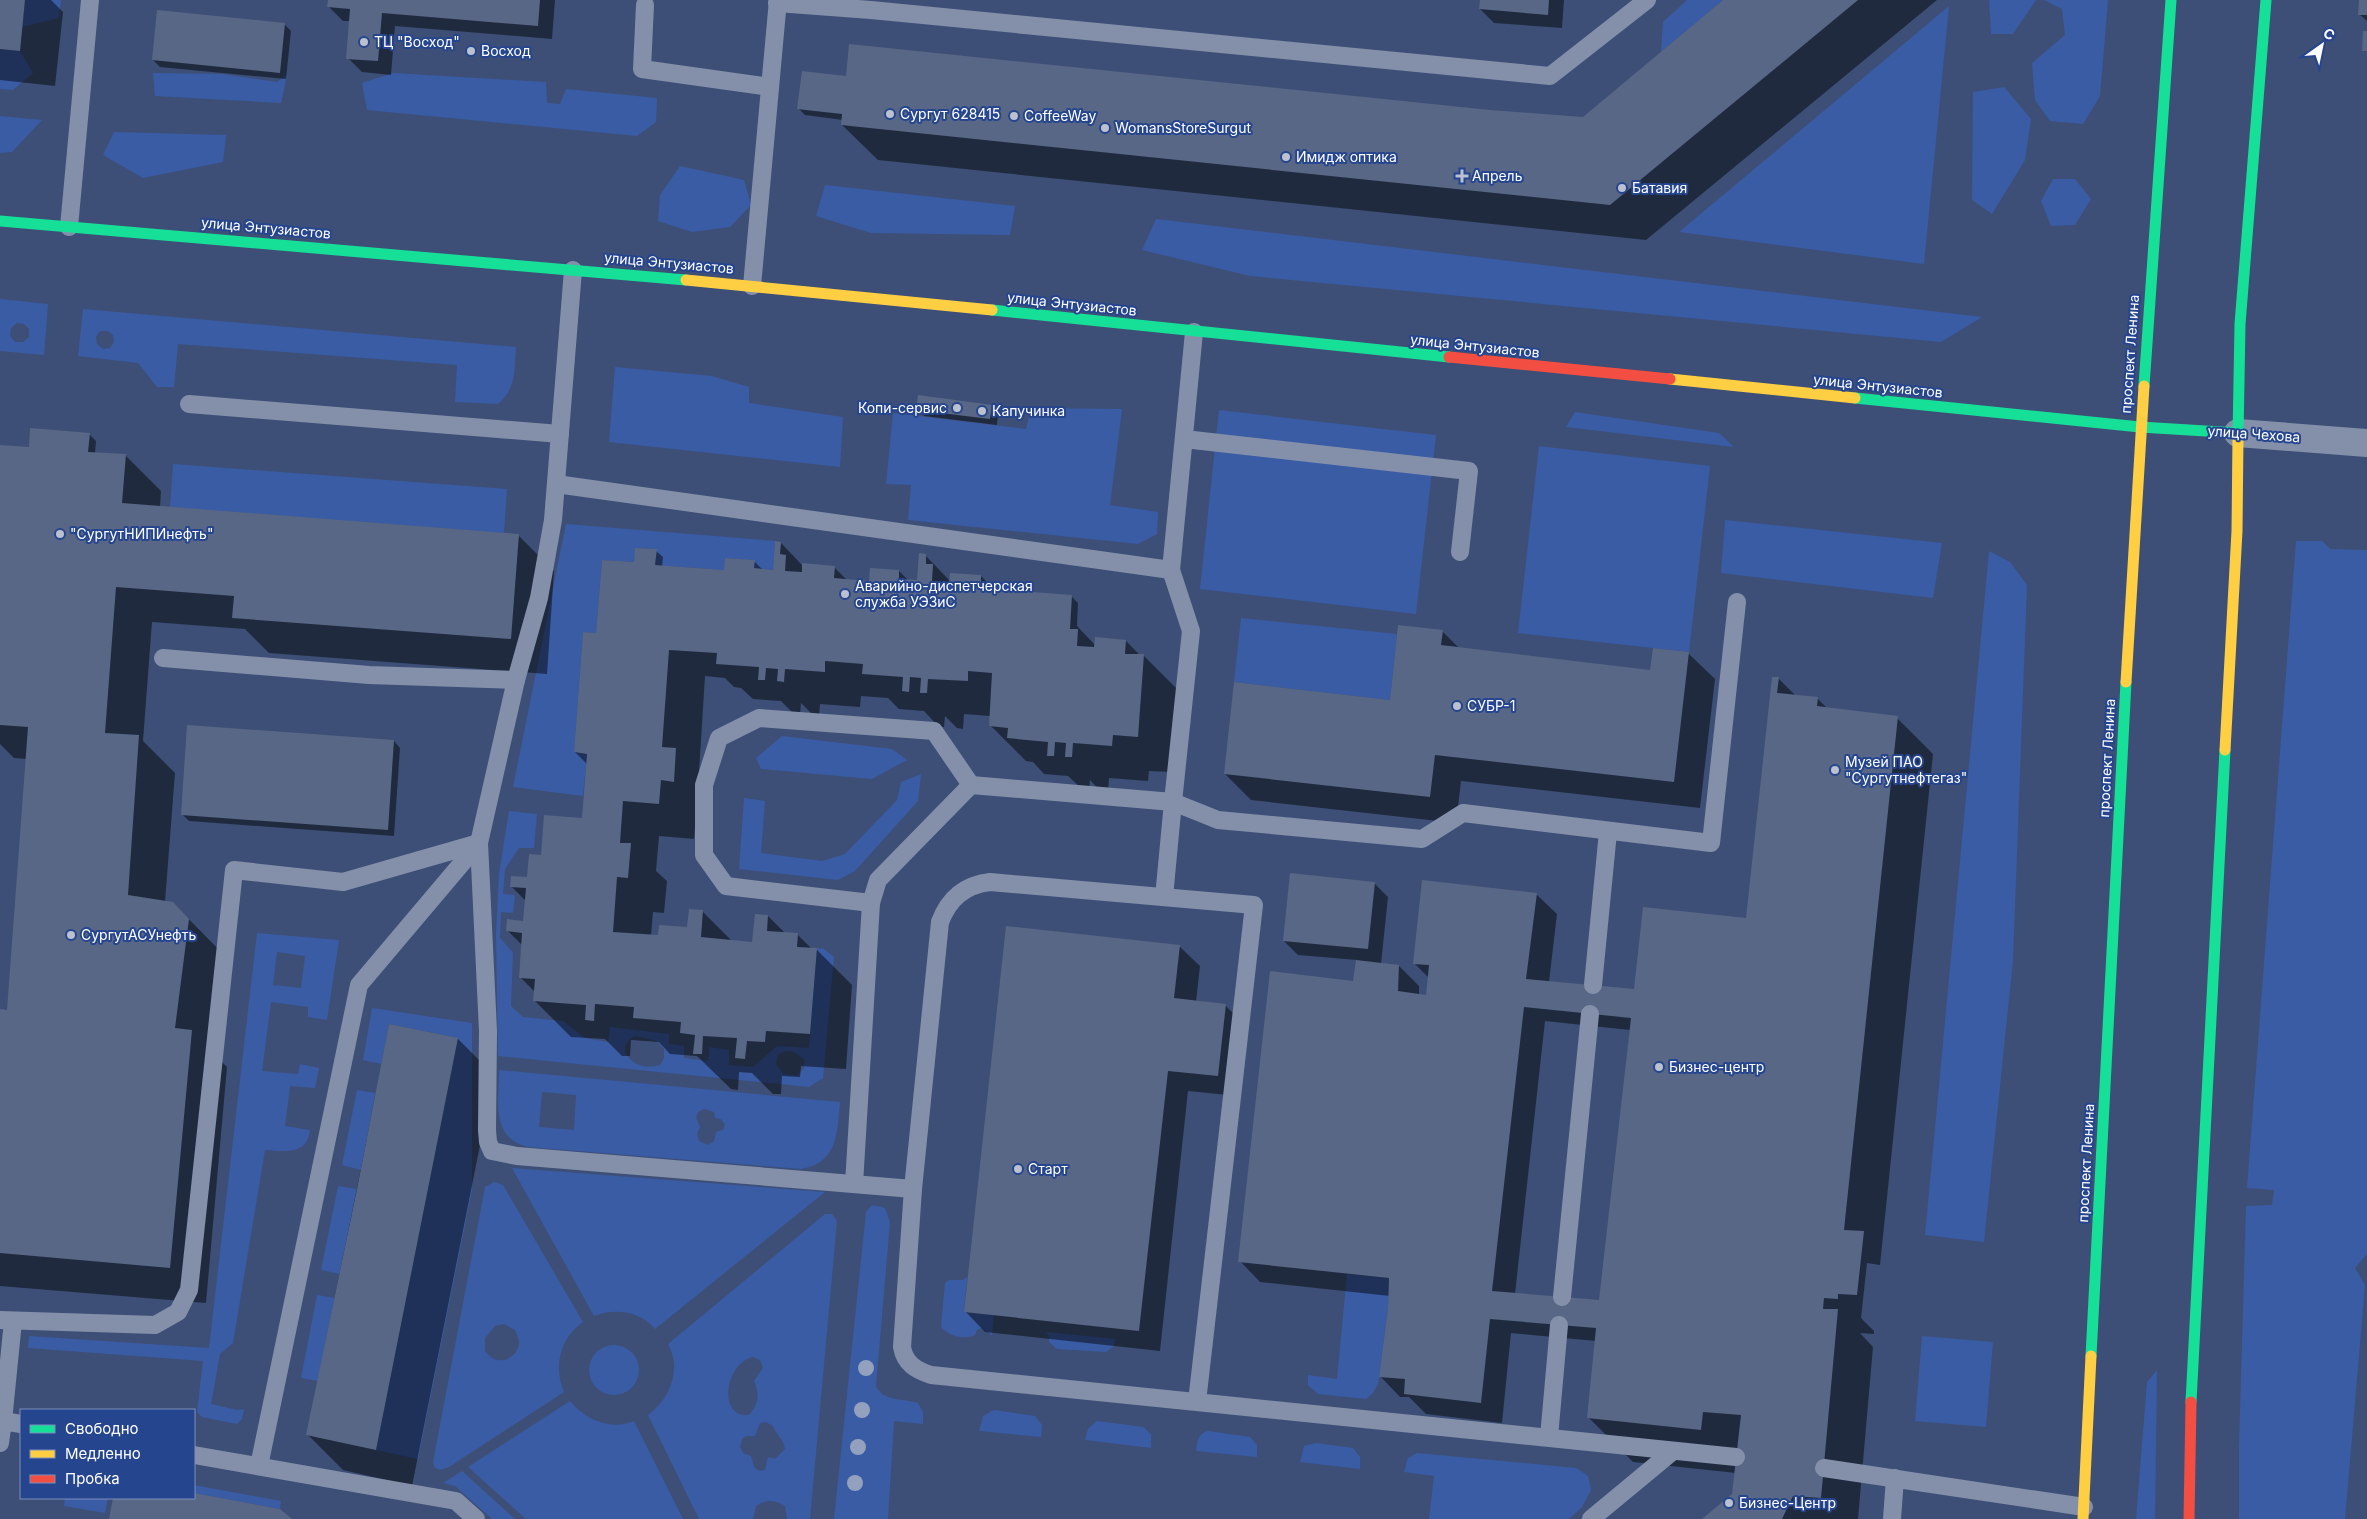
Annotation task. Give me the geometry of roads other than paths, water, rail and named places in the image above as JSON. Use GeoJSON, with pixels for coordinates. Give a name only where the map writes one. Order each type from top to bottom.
{"type":"FeatureCollection","features":[{"type":"Feature","properties":{"kind":"main road","name":"проспект Ленина"},"geometry":{"type":"LineString","coordinates":[[2084,1513],[2133,538],[2170,0]]}},
{"type":"Feature","properties":{"kind":"main road"},"geometry":{"type":"LineString","coordinates":[[2188,1519],[2189,1430],[2238,531],[2240,324],[2266,0]]}},
{"type":"Feature","properties":{"kind":"main road","name":"улица Энтузиастов"},"geometry":{"type":"LineString","coordinates":[[0,221],[752,286],[2140,427]]}},
{"type":"Feature","properties":{"kind":"main road","name":"улица Чехова"},"geometry":{"type":"LineString","coordinates":[[2140,427],[2238,433]]}},
{"type":"Feature","properties":{"kind":"street","name":"улица Чехова"},"geometry":{"type":"LineString","coordinates":[[2238,433],[2367,443]]}},
{"type":"Feature","properties":{"kind":"lane"},"geometry":{"type":"LineString","coordinates":[[68,227],[90,0]]}},
{"type":"Feature","properties":{"kind":"lane"},"geometry":{"type":"LineString","coordinates":[[752,286],[778,2],[1550,76],[1647,0]]}},
{"type":"Feature","properties":{"kind":"lane"},"geometry":{"type":"LineString","coordinates":[[645,5],[642,69],[770,87]]}},
{"type":"Feature","properties":{"kind":"lane"},"geometry":{"type":"LineString","coordinates":[[573,270],[553,520],[540,598],[516,680],[479,843],[488,1031],[488,1142],[492,1151],[517,1156],[914,1189]]}},
{"type":"Feature","properties":{"kind":"lane"},"geometry":{"type":"LineString","coordinates":[[1164,897],[1190,632],[1171,570],[1194,332]]}},
{"type":"Feature","properties":{"kind":"lane"},"geometry":{"type":"LineString","coordinates":[[189,404],[560,434]]}},
{"type":"Feature","properties":{"kind":"lane"},"geometry":{"type":"LineString","coordinates":[[1184,439],[1469,472],[1460,552]]}},
{"type":"Feature","properties":{"kind":"lane"},"geometry":{"type":"LineString","coordinates":[[556,484],[1171,570]]}},
{"type":"Feature","properties":{"kind":"lane"},"geometry":{"type":"LineString","coordinates":[[971,785],[1173,802],[1218,820],[1422,839],[1463,813],[1711,843],[1737,602]]}},
{"type":"Feature","properties":{"kind":"lane"},"geometry":{"type":"LineString","coordinates":[[163,658],[369,675],[516,680]]}},
{"type":"Feature","properties":{"kind":"lane"},"geometry":{"type":"LineString","coordinates":[[871,903],[726,886],[704,856],[704,786],[718,738],[759,718],[934,731],[971,785]]}},
{"type":"Feature","properties":{"kind":"lane"},"geometry":{"type":"LineString","coordinates":[[854,1184],[871,903],[878,880],[971,785]]}},
{"type":"Feature","properties":{"kind":"lane"},"geometry":{"type":"LineString","coordinates":[[1593,985],[1608,832]]}},
{"type":"Feature","properties":{"kind":"lane"},"geometry":{"type":"LineString","coordinates":[[0,1443],[3,1421],[6,1321],[155,1325],[178,1312],[189,1290],[234,870],[343,882],[479,843]]}},
{"type":"Feature","properties":{"kind":"lane"},"geometry":{"type":"LineString","coordinates":[[259,1466],[359,985],[479,843]]}},
{"type":"Feature","properties":{"kind":"lane"},"geometry":{"type":"LineString","coordinates":[[1197,1402],[1254,905],[990,882],[978,884],[954,898],[945,908],[940,922],[914,1189],[902,1347],[908,1363],[919,1371],[930,1375],[1736,1457]]}},
{"type":"Feature","properties":{"kind":"lane"},"geometry":{"type":"LineString","coordinates":[[1562,1298],[1590,1014]]}},
{"type":"Feature","properties":{"kind":"lane"},"geometry":{"type":"LineString","coordinates":[[1549,1438],[1560,1325]]}},
{"type":"Feature","properties":{"kind":"lane"},"geometry":{"type":"LineString","coordinates":[[3,1421],[20,1424]]}},
{"type":"Feature","properties":{"kind":"lane"},"geometry":{"type":"LineString","coordinates":[[1591,1519],[1674,1451]]}},
{"type":"Feature","properties":{"kind":"lane"},"geometry":{"type":"LineString","coordinates":[[195,1455],[456,1502],[476,1519]]}},
{"type":"Feature","properties":{"kind":"lane"},"geometry":{"type":"LineString","coordinates":[[1824,1468],[1968,1491],[2015,1496],[2084,1513]]}},
{"type":"Feature","properties":{"kind":"lane"},"geometry":{"type":"LineString","coordinates":[[1892,1519],[1895,1478]]}},
{"type":"Feature","properties":{"kind":"place","name":"ТЦ \"Восход\""},"geometry":{"type":"Point","coordinates":[364,42]}},
{"type":"Feature","properties":{"kind":"place","name":"Восход"},"geometry":{"type":"Point","coordinates":[471,51]}},
{"type":"Feature","properties":{"kind":"place","name":"Сургут 628415"},"geometry":{"type":"Point","coordinates":[890,114]}},
{"type":"Feature","properties":{"kind":"place","name":"CoffeeWay"},"geometry":{"type":"Point","coordinates":[1014,116]}},
{"type":"Feature","properties":{"kind":"place","name":"WomansStoreSurgut"},"geometry":{"type":"Point","coordinates":[1105,128]}},
{"type":"Feature","properties":{"kind":"place","name":"Имидж оптика"},"geometry":{"type":"Point","coordinates":[1286,157]}},
{"type":"Feature","properties":{"kind":"place","name":"Апрель"},"geometry":{"type":"Point","coordinates":[1462,176]}},
{"type":"Feature","properties":{"kind":"place","name":"Батавия"},"geometry":{"type":"Point","coordinates":[1622,188]}},
{"type":"Feature","properties":{"kind":"place","name":"Копи-сервис"},"geometry":{"type":"Point","coordinates":[957,408]}},
{"type":"Feature","properties":{"kind":"place","name":"Капучинка"},"geometry":{"type":"Point","coordinates":[982,411]}},
{"type":"Feature","properties":{"kind":"place","name":"\"СургутНИПИнефть\""},"geometry":{"type":"Point","coordinates":[60,534]}},
{"type":"Feature","properties":{"kind":"place","name":"Аварийно-диспетчерская служба УЭЗиС"},"geometry":{"type":"Point","coordinates":[845,594]}},
{"type":"Feature","properties":{"kind":"place","name":"СУБР-1"},"geometry":{"type":"Point","coordinates":[1457,706]}},
{"type":"Feature","properties":{"kind":"place","name":"Музей ПАО \"Сургутнефтегаз\""},"geometry":{"type":"Point","coordinates":[1835,770]}},
{"type":"Feature","properties":{"kind":"place","name":"СургутАСУнефть"},"geometry":{"type":"Point","coordinates":[71,935]}},
{"type":"Feature","properties":{"kind":"place","name":"Бизнес-центр"},"geometry":{"type":"Point","coordinates":[1659,1067]}},
{"type":"Feature","properties":{"kind":"place","name":"Старт"},"geometry":{"type":"Point","coordinates":[1018,1169]}},
{"type":"Feature","properties":{"kind":"place","name":"Бизнес-Центр"},"geometry":{"type":"Point","coordinates":[1729,1503]}}]}
